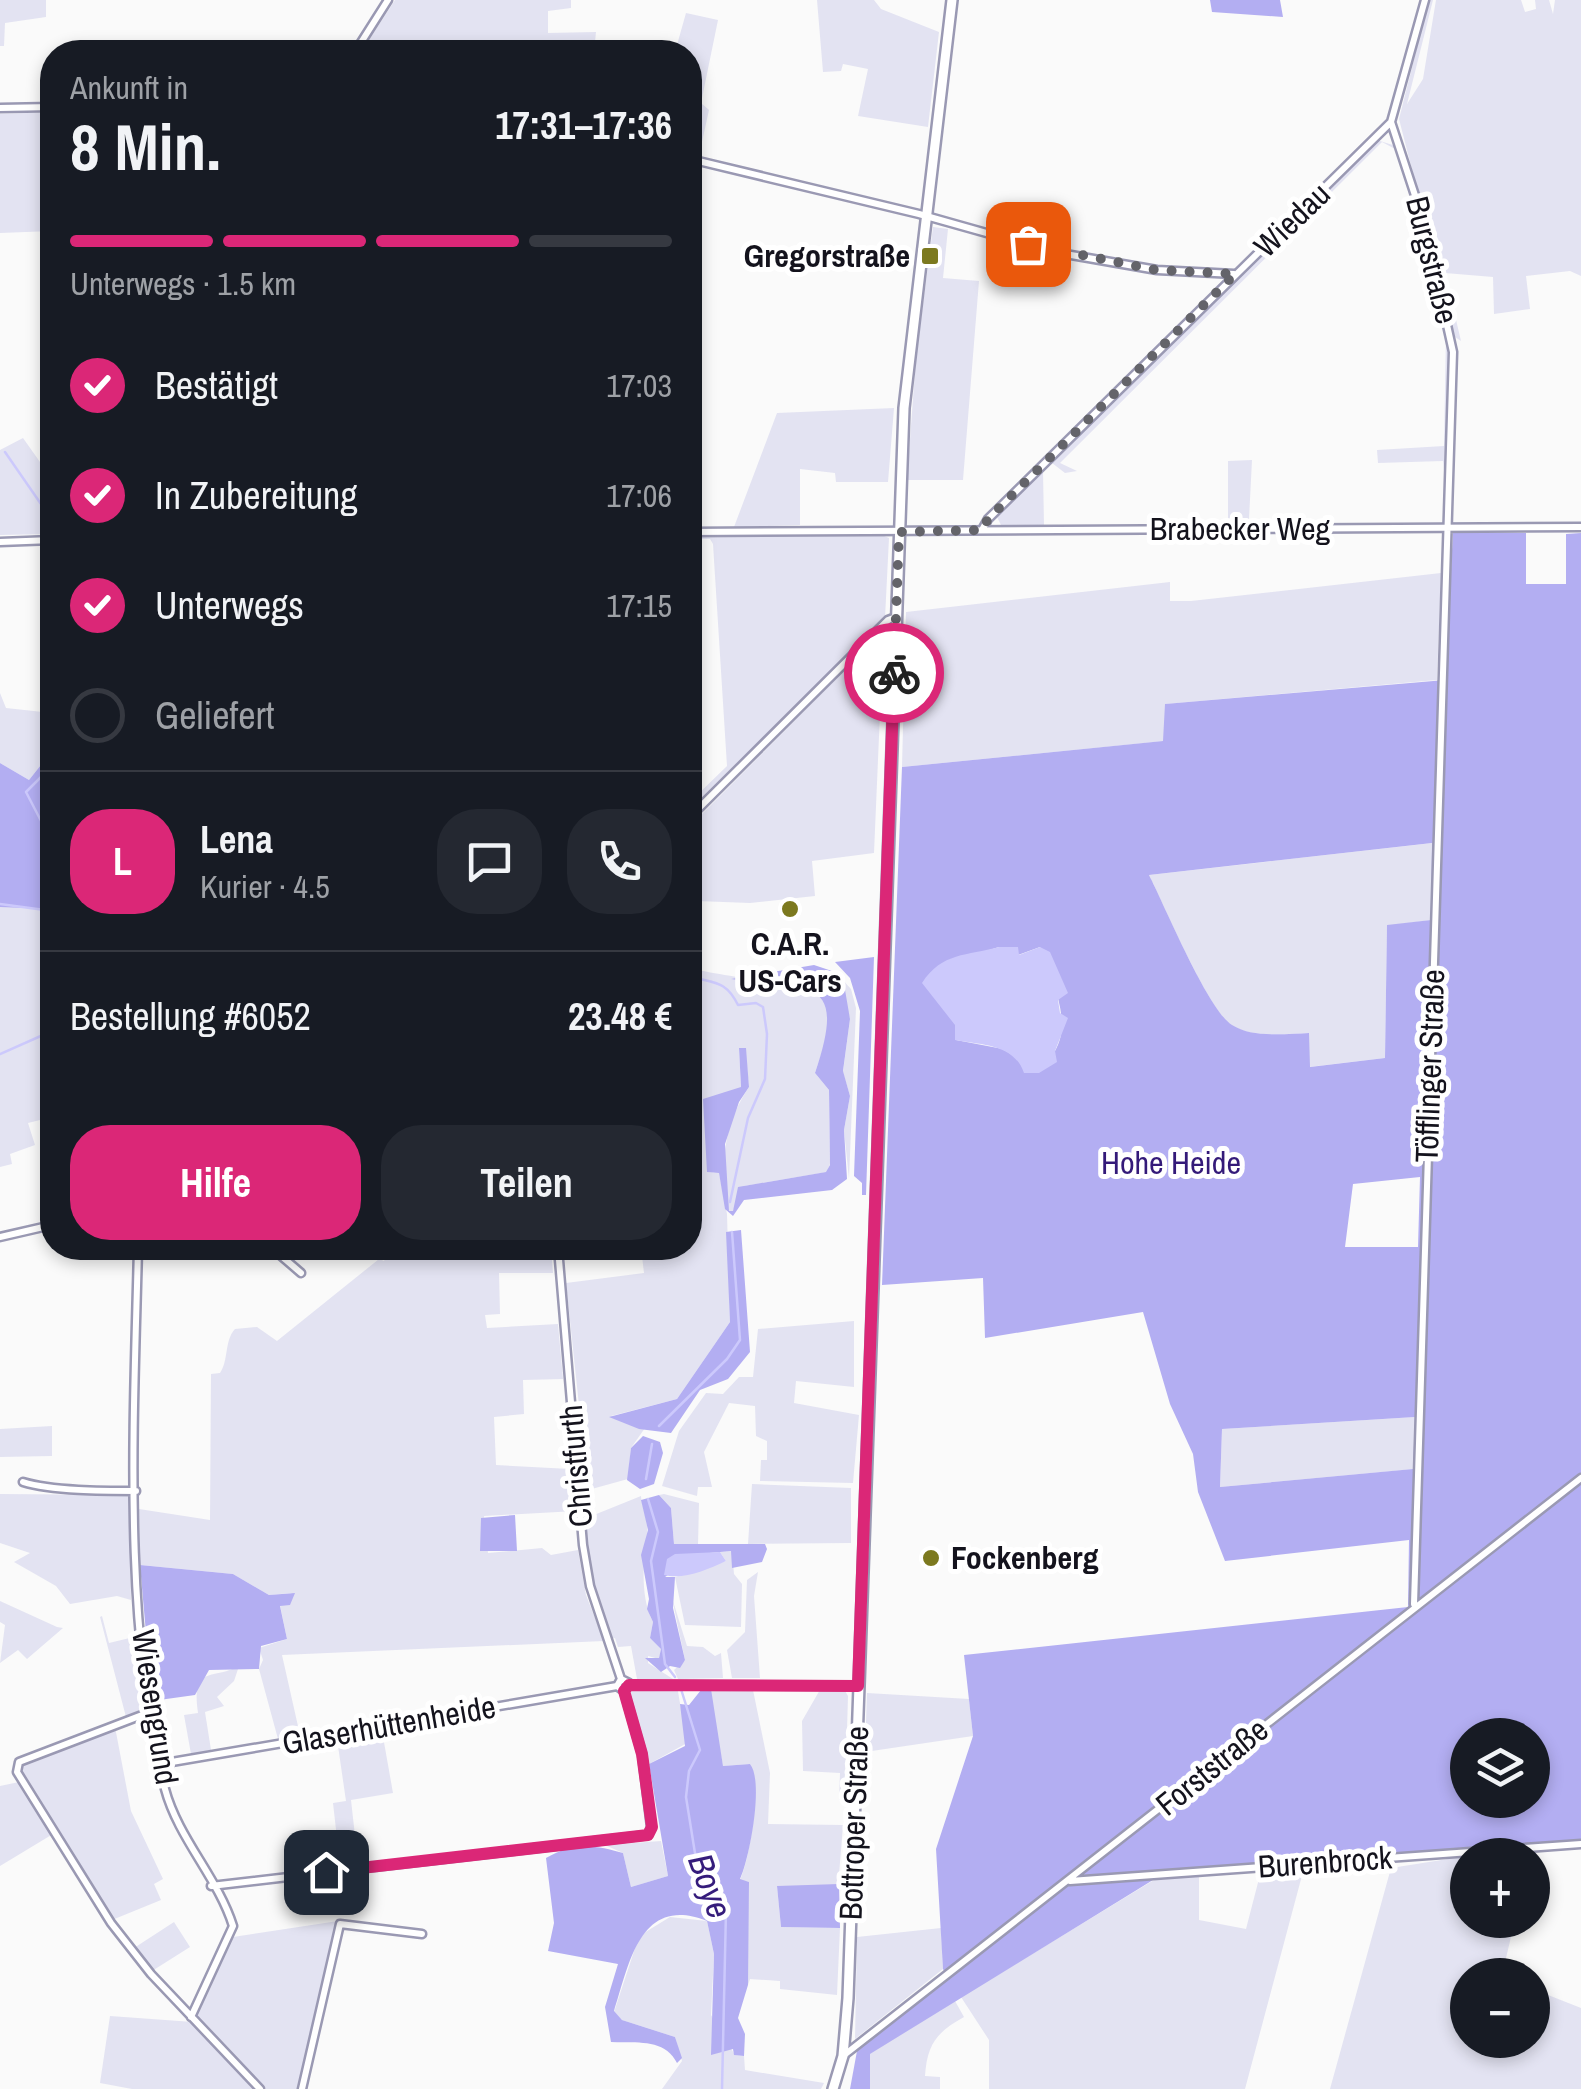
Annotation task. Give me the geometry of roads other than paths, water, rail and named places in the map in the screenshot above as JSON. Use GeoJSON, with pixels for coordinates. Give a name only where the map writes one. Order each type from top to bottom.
{"type":"FeatureCollection","features":[{"type":"Feature","properties":{"kind":"main road","name":"Bottroper Straße"},"geometry":{"type":"LineString","coordinates":[[833,2089],[843,2056],[899,532],[910,344],[952,0]]}},
{"type":"Feature","properties":{"kind":"street"},"geometry":{"type":"LineString","coordinates":[[363,40],[388,0]]}},
{"type":"Feature","properties":{"kind":"street"},"geometry":{"type":"LineString","coordinates":[[1391,122],[1425,0]]}},
{"type":"Feature","properties":{"kind":"street"},"geometry":{"type":"LineString","coordinates":[[0,108],[40,106]]}},
{"type":"Feature","properties":{"kind":"street","name":"Wiedau"},"geometry":{"type":"LineString","coordinates":[[982,530],[988,519],[1391,122]]}},
{"type":"Feature","properties":{"kind":"street","name":"Burgstraße"},"geometry":{"type":"LineString","coordinates":[[1391,122],[1411,178],[1452,334],[1446,528]]}},
{"type":"Feature","properties":{"kind":"street"},"geometry":{"type":"LineString","coordinates":[[702,163],[1054,252],[1156,270],[1235,274]]}},
{"type":"Feature","properties":{"kind":"street","name":"Brabecker Weg"},"geometry":{"type":"LineString","coordinates":[[702,532],[1581,527]]}},
{"type":"Feature","properties":{"kind":"street","name":"Töfflinger Straße"},"geometry":{"type":"LineString","coordinates":[[1414,1604],[1446,528]]}},
{"type":"Feature","properties":{"kind":"street"},"geometry":{"type":"LineString","coordinates":[[0,542],[40,540]]}},
{"type":"Feature","properties":{"kind":"street"},"geometry":{"type":"LineString","coordinates":[[702,804],[888,620],[896,617]]}},
{"type":"Feature","properties":{"kind":"street"},"geometry":{"type":"LineString","coordinates":[[0,1237],[40,1228]]}},
{"type":"Feature","properties":{"kind":"street","name":"Wiesengrund"},"geometry":{"type":"LineString","coordinates":[[138,1260],[136,1590],[150,1712],[166,1793],[233,1930],[192,2017]]}},
{"type":"Feature","properties":{"kind":"street"},"geometry":{"type":"LineString","coordinates":[[285,1260],[300,1273]]}},
{"type":"Feature","properties":{"kind":"street","name":"Christfurth"},"geometry":{"type":"LineString","coordinates":[[211,1886],[648,1835],[652,1827],[642,1754],[585,1563],[559,1260]]}},
{"type":"Feature","properties":{"kind":"street","name":"Forststraße"},"geometry":{"type":"LineString","coordinates":[[843,2056],[1069,1881],[1414,1604],[1581,1478]]}},
{"type":"Feature","properties":{"kind":"street"},"geometry":{"type":"LineString","coordinates":[[24,1482],[84,1491],[136,1491]]}},
{"type":"Feature","properties":{"kind":"street","name":"Glaserhüttenheide"},"geometry":{"type":"LineString","coordinates":[[160,1764],[623,1685],[858,1686]]}},
{"type":"Feature","properties":{"kind":"street"},"geometry":{"type":"LineString","coordinates":[[150,1712],[16,1766],[112,1923],[260,2089]]}},
{"type":"Feature","properties":{"kind":"street","name":"Burenbrock"},"geometry":{"type":"LineString","coordinates":[[1069,1881],[1581,1844]]}},
{"type":"Feature","properties":{"kind":"street"},"geometry":{"type":"LineString","coordinates":[[302,2089],[340,1924],[422,1934]]}},
{"type":"Feature","properties":{"kind":"water"},"geometry":{"type":"Polygon","coordinates":[[[999,947],[1018,947],[1019,955],[1040,947],[1050,952],[1068,993],[1058,1000],[1060,1013],[1068,1018],[1055,1051],[1057,1062],[1039,1073],[1024,1073],[1005,1051],[955,1040],[955,1025],[922,983],[947,960],[999,947]]]}},
{"type":"Feature","properties":{"kind":"water"},"geometry":{"type":"Polygon","coordinates":[[[720,1552],[726,1561],[711,1568],[687,1575],[664,1575],[667,1559],[675,1554],[720,1552]]]}},
{"type":"Feature","properties":{"kind":"waterway","name":"Boye"},"geometry":{"type":"LineString","coordinates":[[5,452],[40,503]]}},
{"type":"Feature","properties":{"kind":"waterway","name":"Boye"},"geometry":{"type":"LineString","coordinates":[[40,778],[26,792],[40,819]]}},
{"type":"Feature","properties":{"kind":"waterway"},"geometry":{"type":"LineString","coordinates":[[0,904],[40,909]]}},
{"type":"Feature","properties":{"kind":"waterway","name":"Boye"},"geometry":{"type":"LineString","coordinates":[[702,979],[723,987],[738,1005],[756,1003],[763,1007],[767,1034],[765,1079],[748,1118],[730,1202]]}},
{"type":"Feature","properties":{"kind":"waterway"},"geometry":{"type":"LineString","coordinates":[[0,1054],[40,1036]]}},
{"type":"Feature","properties":{"kind":"waterway","name":"Boye"},"geometry":{"type":"LineString","coordinates":[[659,1426],[727,1359],[740,1340],[732,1232]]}},
{"type":"Feature","properties":{"kind":"waterway","name":"Boye"},"geometry":{"type":"LineString","coordinates":[[646,1479],[652,1444]]}},
{"type":"Feature","properties":{"kind":"waterway","name":"Boye"},"geometry":{"type":"LineString","coordinates":[[648,1499],[658,1532],[651,1561],[665,1664],[675,1677]]}},
{"type":"Feature","properties":{"kind":"waterway","name":"Boye"},"geometry":{"type":"LineString","coordinates":[[681,1689],[700,1750],[689,1771],[686,1797],[698,1872],[707,1897],[726,1911],[722,2089]]}},
{"type":"Feature","properties":{"kind":"place","name":"Gregorstraße"},"geometry":{"type":"Point","coordinates":[930,256]}},
{"type":"Feature","properties":{"kind":"place","name":"C.A.R. US-Cars"},"geometry":{"type":"Point","coordinates":[790,909]}},
{"type":"Feature","properties":{"kind":"place","name":"Fockenberg"},"geometry":{"type":"Point","coordinates":[931,1558]}},
{"type":"Feature","properties":{"kind":"park label","name":"Hohe Heide"},"geometry":{"type":"Point","coordinates":[1171,1163]}}]}
